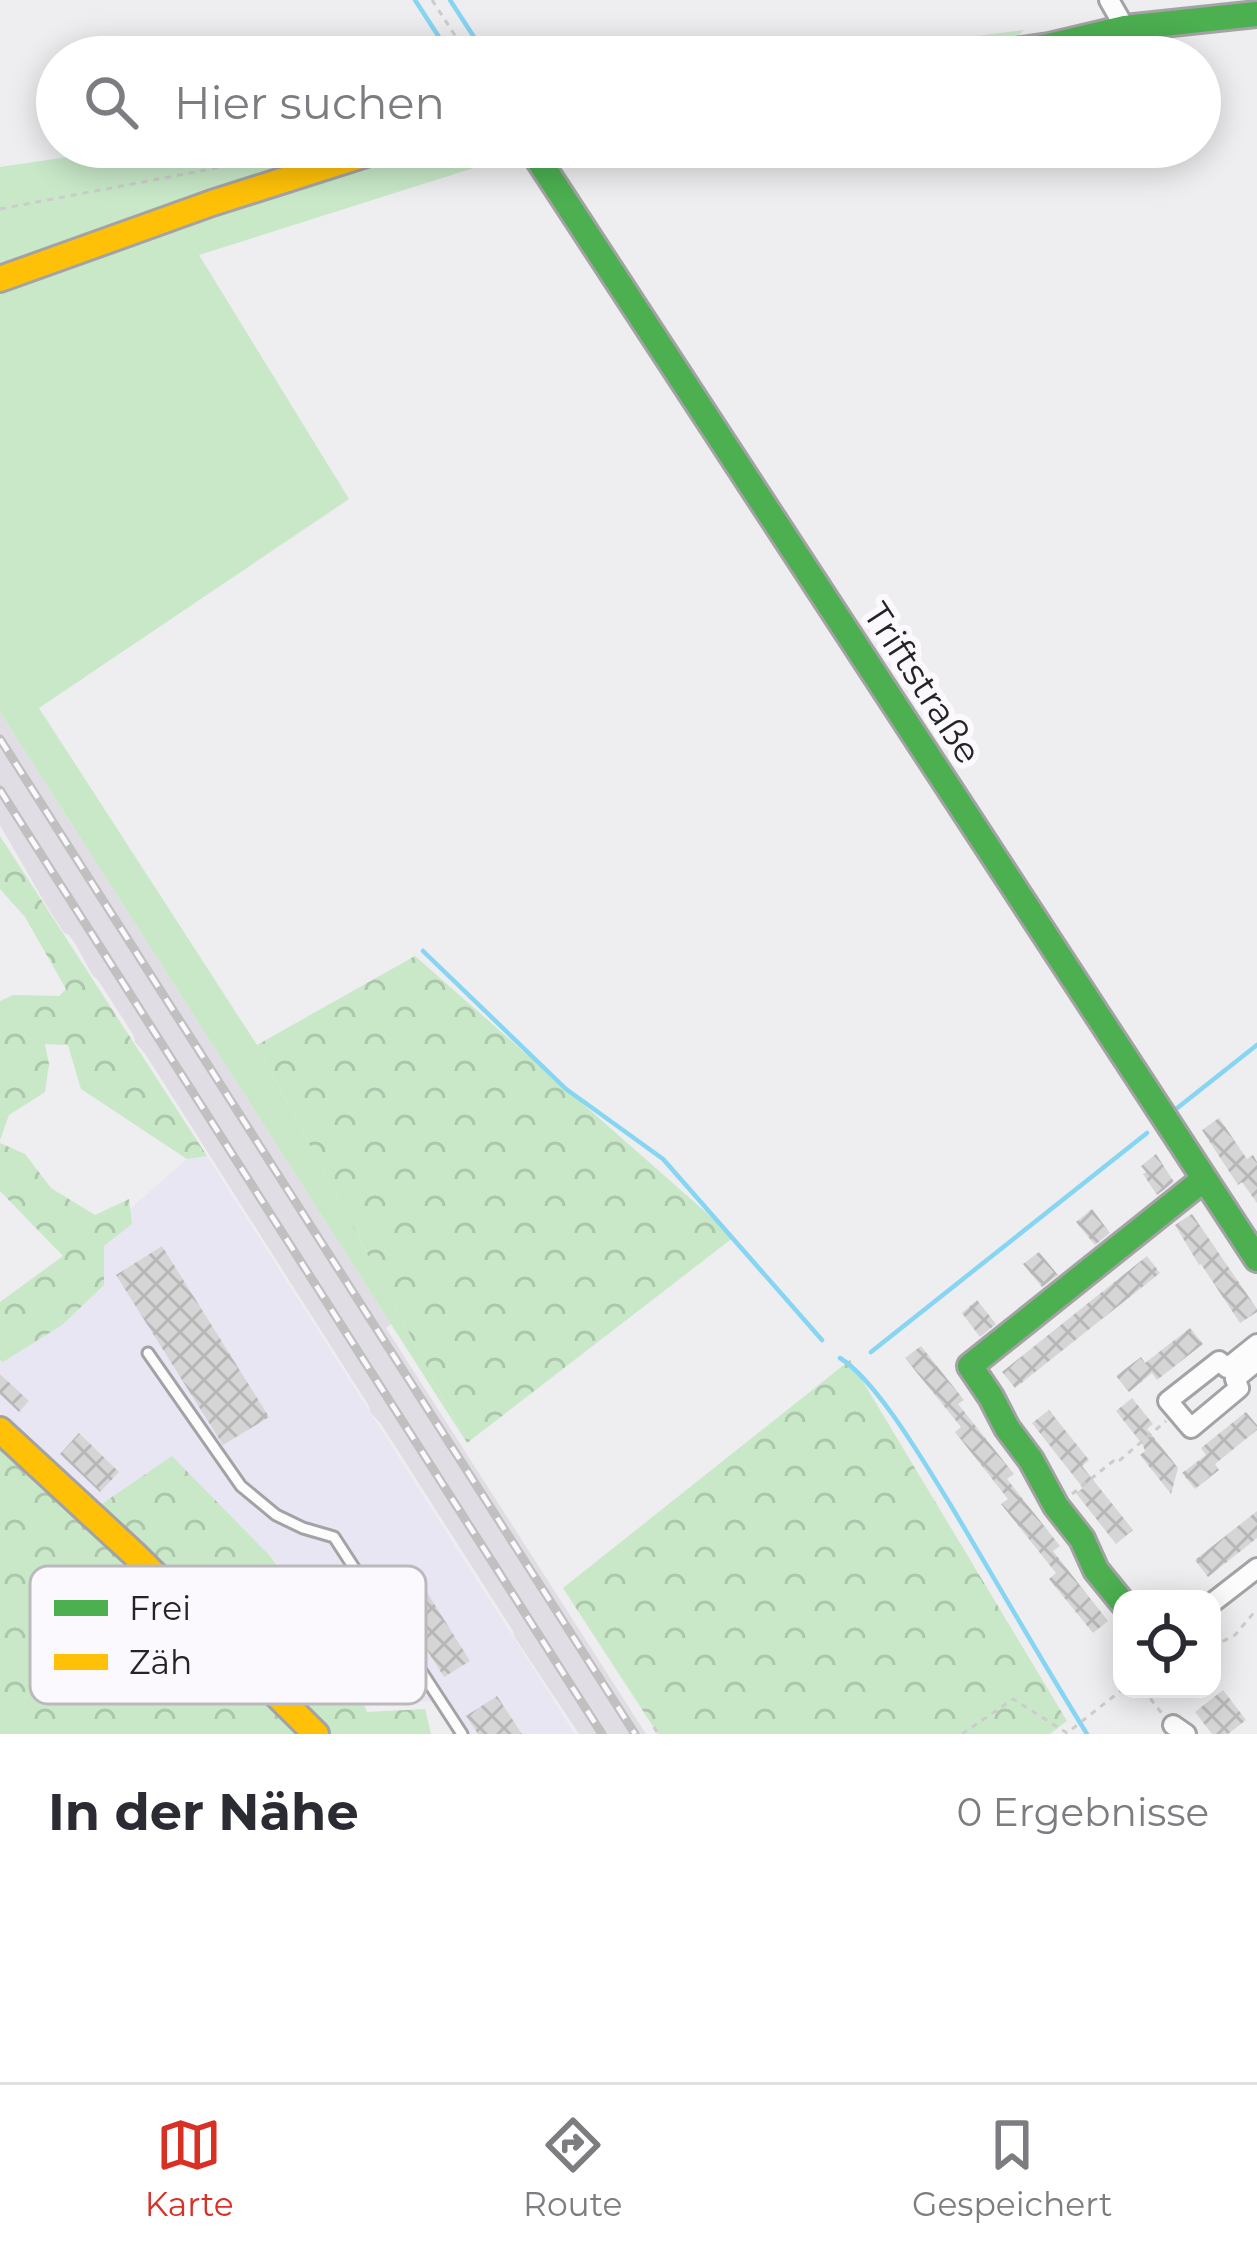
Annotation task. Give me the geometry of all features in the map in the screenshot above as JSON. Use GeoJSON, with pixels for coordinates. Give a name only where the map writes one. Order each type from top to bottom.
{"type":"FeatureCollection","features":[{"type":"Feature","properties":{"kind":"street"},"geometry":{"type":"LineString","coordinates":[[1109,0],[1125,28]]}},
{"type":"Feature","properties":{"kind":"street"},"geometry":{"type":"LineString","coordinates":[[1091,36],[1257,14]]}},
{"type":"Feature","properties":{"kind":"street"},"geometry":{"type":"LineString","coordinates":[[0,279],[322,168]]}},
{"type":"Feature","properties":{"kind":"street","name":"Triftstraße"},"geometry":{"type":"LineString","coordinates":[[544,168],[1257,1258]]}},
{"type":"Feature","properties":{"kind":"street"},"geometry":{"type":"LineString","coordinates":[[1113,1591],[970,1366],[1204,1179]]}},
{"type":"Feature","properties":{"kind":"street"},"geometry":{"type":"LineString","coordinates":[[1231,1373],[1257,1344]]}},
{"type":"Feature","properties":{"kind":"street"},"geometry":{"type":"LineString","coordinates":[[1219,1360],[1231,1373],[1239,1388],[1191,1429],[1168,1400],[1219,1360]]}},
{"type":"Feature","properties":{"kind":"street"},"geometry":{"type":"LineString","coordinates":[[1231,1373],[1257,1361]]}},
{"type":"Feature","properties":{"kind":"street"},"geometry":{"type":"LineString","coordinates":[[0,1430],[147,1566]]}},
{"type":"Feature","properties":{"kind":"street"},"geometry":{"type":"LineString","coordinates":[[1221,1597],[1257,1568]]}},
{"type":"Feature","properties":{"kind":"street"},"geometry":{"type":"LineString","coordinates":[[286,1704],[316,1734]]}},
{"type":"Feature","properties":{"kind":"lane"},"geometry":{"type":"LineString","coordinates":[[148,1353],[241,1486],[277,1516],[334,1537],[353,1566]]}},
{"type":"Feature","properties":{"kind":"lane"},"geometry":{"type":"LineString","coordinates":[[426,1679],[462,1734]]}},
{"type":"Feature","properties":{"kind":"path"},"geometry":{"type":"LineString","coordinates":[[432,0],[455,36]]}},
{"type":"Feature","properties":{"kind":"path"},"geometry":{"type":"LineString","coordinates":[[0,208],[216,168]]}},
{"type":"Feature","properties":{"kind":"path"},"geometry":{"type":"LineString","coordinates":[[1056,1506],[1176,1412]]}},
{"type":"Feature","properties":{"kind":"path"},"geometry":{"type":"LineString","coordinates":[[1221,1642],[1235,1635],[1257,1609]]}},
{"type":"Feature","properties":{"kind":"path"},"geometry":{"type":"LineString","coordinates":[[962,1734],[1012,1699],[1067,1734],[1113,1697]]}},
{"type":"Feature","properties":{"kind":"path"},"geometry":{"type":"LineString","coordinates":[[1151,1698],[1179,1729]]}},
{"type":"Feature","properties":{"kind":"path"},"geometry":{"type":"LineString","coordinates":[[654,1727],[658,1734]]}},
{"type":"Feature","properties":{"kind":"shaded area"},"geometry":{"type":"Polygon","coordinates":[[[0,712],[646,1734],[579,1734],[45,903],[0,825],[0,712]]]}},
{"type":"Feature","properties":{"kind":"shaded area"},"geometry":{"type":"Polygon","coordinates":[[[207,1156],[575,1734],[460,1734],[437,1703],[426,1702],[426,1566],[278,1566],[271,1556],[93,1510],[0,1423],[0,1347],[97,1238],[187,1159],[207,1156]]]}},
{"type":"Feature","properties":{"kind":"green space"},"geometry":{"type":"Polygon","coordinates":[[[1024,30],[1019,36],[976,36],[1024,30]]]}},
{"type":"Feature","properties":{"kind":"green space"},"geometry":{"type":"Polygon","coordinates":[[[36,162],[36,168],[474,168],[199,255],[349,499],[39,708],[257,1045],[467,1443],[0,712],[0,167],[36,162]]]}},
{"type":"Feature","properties":{"kind":"green space"},"geometry":{"type":"Polygon","coordinates":[[[0,836],[207,1156],[187,1159],[81,1089],[68,1045],[45,1044],[49,1064],[45,1092],[9,1115],[0,1140],[0,1001],[13,995],[59,996],[66,989],[25,917],[0,889],[0,836]]]}},
{"type":"Feature","properties":{"kind":"green space"},"geometry":{"type":"Polygon","coordinates":[[[415,956],[734,1237],[467,1443],[257,1045],[415,956]]]}},
{"type":"Feature","properties":{"kind":"green space"},"geometry":{"type":"Polygon","coordinates":[[[0,1143],[25,1154],[51,1188],[95,1215],[129,1199],[132,1224],[104,1246],[104,1285],[62,1325],[3,1362],[0,1302],[63,1256],[0,1191],[0,1143]]]}},
{"type":"Feature","properties":{"kind":"green space"},"geometry":{"type":"Polygon","coordinates":[[[850,1360],[1067,1721],[1050,1734],[658,1734],[563,1588],[850,1360]]]}},
{"type":"Feature","properties":{"kind":"green space"},"geometry":{"type":"Polygon","coordinates":[[[0,1439],[87,1514],[172,1456],[277,1566],[30,1566],[30,1704],[364,1704],[367,1712],[425,1709],[431,1734],[0,1734],[0,1439]]]}},
{"type":"Feature","properties":{"kind":"building"},"geometry":{"type":"Polygon","coordinates":[[[1219,1118],[1247,1159],[1253,1155],[1257,1162],[1257,1203],[1242,1182],[1238,1185],[1202,1130],[1219,1118]]]}},
{"type":"Feature","properties":{"kind":"building"},"geometry":{"type":"Polygon","coordinates":[[[1156,1154],[1174,1182],[1157,1195],[1141,1166],[1156,1154]]]}},
{"type":"Feature","properties":{"kind":"building"},"geometry":{"type":"Polygon","coordinates":[[[1092,1209],[1110,1233],[1095,1245],[1076,1222],[1092,1209]]]}},
{"type":"Feature","properties":{"kind":"building"},"geometry":{"type":"Polygon","coordinates":[[[1192,1214],[1257,1309],[1240,1323],[1175,1225],[1192,1214]]]}},
{"type":"Feature","properties":{"kind":"building"},"geometry":{"type":"Polygon","coordinates":[[[162,1246],[269,1417],[223,1445],[116,1275],[162,1246]]]}},
{"type":"Feature","properties":{"kind":"building"},"geometry":{"type":"Polygon","coordinates":[[[1039,1252],[1058,1275],[1042,1287],[1023,1264],[1039,1252]]]}},
{"type":"Feature","properties":{"kind":"building"},"geometry":{"type":"Polygon","coordinates":[[[1147,1256],[1160,1273],[1015,1388],[1002,1372],[1147,1256]]]}},
{"type":"Feature","properties":{"kind":"building"},"geometry":{"type":"Polygon","coordinates":[[[977,1300],[996,1324],[980,1337],[962,1313],[977,1300]]]}},
{"type":"Feature","properties":{"kind":"building"},"geometry":{"type":"Polygon","coordinates":[[[1190,1328],[1203,1344],[1157,1380],[1152,1373],[1129,1392],[1116,1376],[1141,1357],[1145,1363],[1190,1328]]]}},
{"type":"Feature","properties":{"kind":"building"},"geometry":{"type":"Polygon","coordinates":[[[921,1346],[964,1400],[958,1404],[1014,1474],[1007,1479],[1060,1546],[1053,1551],[1108,1621],[1093,1633],[1049,1579],[1056,1573],[1001,1504],[1008,1499],[955,1432],[961,1427],[905,1358],[921,1346]]]}},
{"type":"Feature","properties":{"kind":"building"},"geometry":{"type":"Polygon","coordinates":[[[0,1374],[29,1401],[19,1412],[0,1394],[0,1374]]]}},
{"type":"Feature","properties":{"kind":"building"},"geometry":{"type":"Polygon","coordinates":[[[1132,1398],[1153,1424],[1147,1429],[1178,1468],[1171,1494],[1140,1455],[1145,1451],[1143,1445],[1116,1411],[1132,1398]]]}},
{"type":"Feature","properties":{"kind":"building"},"geometry":{"type":"Polygon","coordinates":[[[1049,1410],[1089,1460],[1082,1466],[1133,1530],[1116,1544],[1076,1493],[1083,1488],[1032,1423],[1049,1410]]]}},
{"type":"Feature","properties":{"kind":"building"},"geometry":{"type":"Polygon","coordinates":[[[1246,1412],[1257,1430],[1215,1464],[1219,1470],[1195,1489],[1182,1473],[1206,1455],[1201,1448],[1246,1412]]]}},
{"type":"Feature","properties":{"kind":"building"},"geometry":{"type":"Polygon","coordinates":[[[79,1433],[119,1472],[100,1492],[60,1454],[79,1433]]]}},
{"type":"Feature","properties":{"kind":"building"},"geometry":{"type":"Polygon","coordinates":[[[1257,1511],[1257,1538],[1208,1577],[1195,1560],[1257,1511]]]}},
{"type":"Feature","properties":{"kind":"building"},"geometry":{"type":"Polygon","coordinates":[[[426,1591],[470,1661],[444,1677],[426,1649],[426,1591]]]}},
{"type":"Feature","properties":{"kind":"building"},"geometry":{"type":"Polygon","coordinates":[[[1221,1692],[1246,1720],[1228,1734],[1212,1734],[1195,1712],[1213,1698],[1221,1698],[1221,1692]]]}},
{"type":"Feature","properties":{"kind":"building"},"geometry":{"type":"Polygon","coordinates":[[[497,1696],[522,1734],[478,1734],[466,1716],[497,1696]]]}},
{"type":"Feature","properties":{"kind":"waterway"},"geometry":{"type":"LineString","coordinates":[[415,0],[438,36]]}},
{"type":"Feature","properties":{"kind":"waterway"},"geometry":{"type":"LineString","coordinates":[[450,0],[473,36]]}},
{"type":"Feature","properties":{"kind":"waterway"},"geometry":{"type":"LineString","coordinates":[[423,951],[566,1089],[663,1159],[822,1340]]}},
{"type":"Feature","properties":{"kind":"waterway"},"geometry":{"type":"LineString","coordinates":[[1176,1109],[1257,1045]]}},
{"type":"Feature","properties":{"kind":"waterway"},"geometry":{"type":"LineString","coordinates":[[871,1352],[1147,1133]]}},
{"type":"Feature","properties":{"kind":"waterway"},"geometry":{"type":"LineString","coordinates":[[840,1358],[870,1385],[914,1447],[1087,1734]]}},
{"type":"Feature","properties":{"kind":"railway"},"geometry":{"type":"LineString","coordinates":[[0,739],[635,1734]]}},
{"type":"Feature","properties":{"kind":"railway"},"geometry":{"type":"LineString","coordinates":[[0,790],[602,1734]]}},
{"type":"Feature","properties":{"kind":"traffic: fast"},"geometry":{"type":"LineString","coordinates":[[1091,36],[1257,14]]}},
{"type":"Feature","properties":{"kind":"traffic: fast"},"geometry":{"type":"LineString","coordinates":[[544,168],[1257,1259]]}},
{"type":"Feature","properties":{"kind":"traffic: fast"},"geometry":{"type":"LineString","coordinates":[[1113,1591],[970,1366],[1204,1179]]}},
{"type":"Feature","properties":{"kind":"traffic: slow"},"geometry":{"type":"LineString","coordinates":[[0,279],[322,168]]}},
{"type":"Feature","properties":{"kind":"traffic: slow"},"geometry":{"type":"LineString","coordinates":[[0,1430],[146,1566]]}},
{"type":"Feature","properties":{"kind":"traffic: slow"},"geometry":{"type":"LineString","coordinates":[[286,1704],[316,1734]]}}]}
